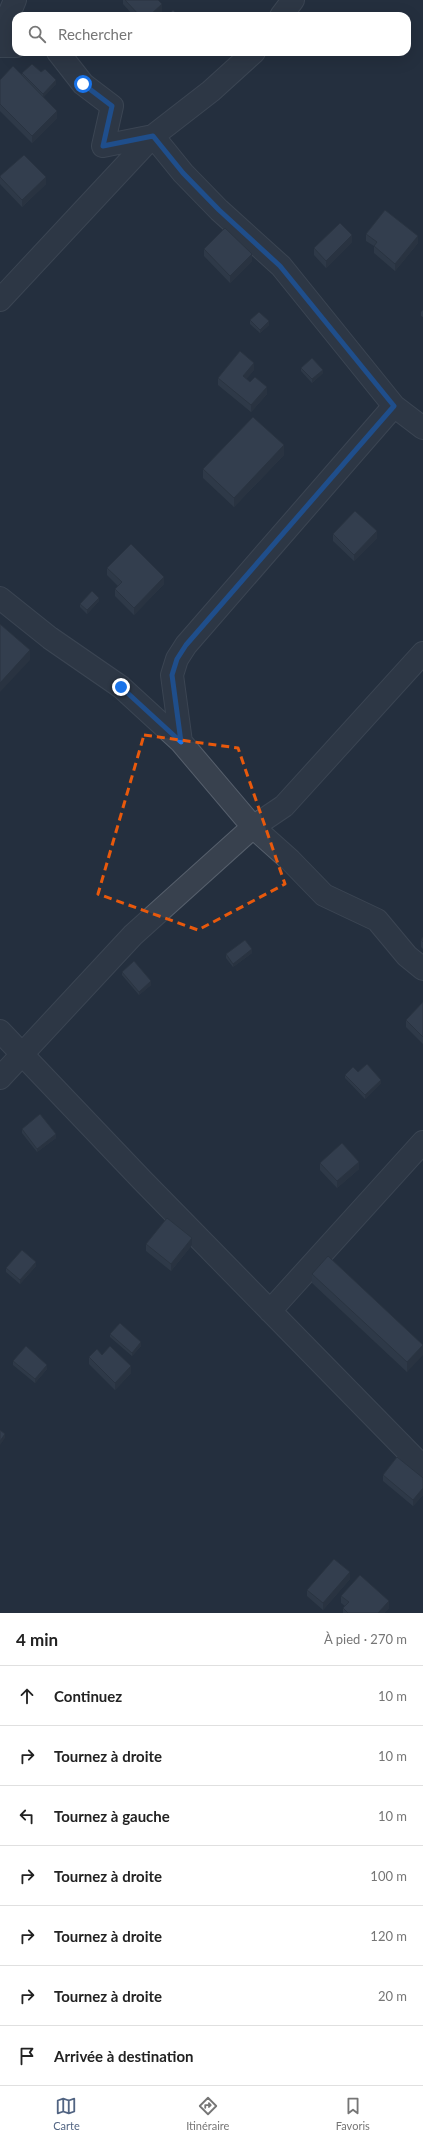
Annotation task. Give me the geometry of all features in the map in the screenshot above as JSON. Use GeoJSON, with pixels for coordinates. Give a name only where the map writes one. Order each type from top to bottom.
{"type":"FeatureCollection","features":[{"type":"Feature","properties":{"kind":"street"},"geometry":{"type":"LineString","coordinates":[[0,36],[15,0]]}},
{"type":"Feature","properties":{"kind":"street"},"geometry":{"type":"LineString","coordinates":[[284,12],[293,0]]}},
{"type":"Feature","properties":{"kind":"street"},"geometry":{"type":"LineString","coordinates":[[0,46],[12,46]]}},
{"type":"Feature","properties":{"kind":"street"},"geometry":{"type":"LineString","coordinates":[[61,56],[83,84],[112,106],[103,146],[153,136]]}},
{"type":"Feature","properties":{"kind":"street"},"geometry":{"type":"LineString","coordinates":[[0,300],[153,136],[211,91],[250,56]]}},
{"type":"Feature","properties":{"kind":"street"},"geometry":{"type":"LineString","coordinates":[[153,136],[183,173],[219,210],[280,266],[394,406],[423,428]]}},
{"type":"Feature","properties":{"kind":"street"},"geometry":{"type":"LineString","coordinates":[[181,742],[172,675],[177,659],[183,650],[394,406]]}},
{"type":"Feature","properties":{"kind":"street"},"geometry":{"type":"LineString","coordinates":[[0,598],[50,638],[121,687],[181,742],[253,827],[290,860],[324,895],[377,920],[408,956],[423,969]]}},
{"type":"Feature","properties":{"kind":"street"},"geometry":{"type":"LineString","coordinates":[[0,1078],[133,935],[253,827],[284,806],[423,653]]}},
{"type":"Feature","properties":{"kind":"street"},"geometry":{"type":"LineString","coordinates":[[0,1031],[270,1312],[423,1467]]}},
{"type":"Feature","properties":{"kind":"street"},"geometry":{"type":"LineString","coordinates":[[270,1312],[423,1142]]}},
{"type":"Feature","properties":{"kind":"highlighted area"},"geometry":{"type":"Polygon","coordinates":[[[144,735],[238,748],[285,884],[198,930],[98,894],[144,735]]]}},
{"type":"Feature","properties":{"kind":"building"},"geometry":{"type":"Polygon","coordinates":[[[125,0],[158,0],[162,4],[153,12],[136,12],[125,0]]]}},
{"type":"Feature","properties":{"kind":"building"},"geometry":{"type":"Polygon","coordinates":[[[32,64],[41,72],[45,69],[56,80],[43,94],[22,73],[32,64]]]}},
{"type":"Feature","properties":{"kind":"building"},"geometry":{"type":"Polygon","coordinates":[[[13,66],[57,111],[32,136],[0,104],[0,80],[13,66]]]}},
{"type":"Feature","properties":{"kind":"building"},"geometry":{"type":"Polygon","coordinates":[[[24,155],[46,177],[22,200],[0,176],[24,155]]]}},
{"type":"Feature","properties":{"kind":"building"},"geometry":{"type":"Polygon","coordinates":[[[385,210],[418,236],[395,264],[374,246],[377,242],[366,234],[385,210]]]}},
{"type":"Feature","properties":{"kind":"building"},"geometry":{"type":"Polygon","coordinates":[[[340,223],[352,235],[326,261],[314,248],[340,223]]]}},
{"type":"Feature","properties":{"kind":"building"},"geometry":{"type":"Polygon","coordinates":[[[225,228],[252,254],[230,276],[204,249],[225,228]]]}},
{"type":"Feature","properties":{"kind":"building"},"geometry":{"type":"Polygon","coordinates":[[[259,312],[269,321],[260,330],[250,320],[259,312]]]}},
{"type":"Feature","properties":{"kind":"building"},"geometry":{"type":"Polygon","coordinates":[[[240,351],[254,363],[243,376],[250,382],[255,377],[267,387],[251,405],[218,378],[240,351]]]}},
{"type":"Feature","properties":{"kind":"building"},"geometry":{"type":"Polygon","coordinates":[[[312,358],[323,370],[312,379],[301,368],[312,358]]]}},
{"type":"Feature","properties":{"kind":"building"},"geometry":{"type":"Polygon","coordinates":[[[253,417],[284,445],[234,498],[203,469],[253,417]]]}},
{"type":"Feature","properties":{"kind":"building"},"geometry":{"type":"Polygon","coordinates":[[[355,511],[377,531],[354,555],[333,534],[355,511]]]}},
{"type":"Feature","properties":{"kind":"building"},"geometry":{"type":"Polygon","coordinates":[[[131,544],[164,577],[134,608],[115,589],[122,582],[107,568],[131,544]]]}},
{"type":"Feature","properties":{"kind":"building"},"geometry":{"type":"Polygon","coordinates":[[[92,591],[99,598],[87,610],[80,604],[92,591]]]}},
{"type":"Feature","properties":{"kind":"building"},"geometry":{"type":"Polygon","coordinates":[[[0,624],[30,650],[0,683],[0,624]]]}},
{"type":"Feature","properties":{"kind":"building"},"geometry":{"type":"Polygon","coordinates":[[[245,940],[252,949],[233,964],[226,954],[245,940]]]}},
{"type":"Feature","properties":{"kind":"building"},"geometry":{"type":"Polygon","coordinates":[[[134,961],[151,981],[139,992],[122,972],[134,961]]]}},
{"type":"Feature","properties":{"kind":"building"},"geometry":{"type":"Polygon","coordinates":[[[423,1002],[423,1037],[406,1020],[423,1002]]]}},
{"type":"Feature","properties":{"kind":"building"},"geometry":{"type":"Polygon","coordinates":[[[367,1064],[381,1080],[365,1095],[345,1075],[353,1067],[358,1072],[367,1064]]]}},
{"type":"Feature","properties":{"kind":"building"},"geometry":{"type":"Polygon","coordinates":[[[40,1114],[56,1134],[37,1149],[22,1129],[40,1114]]]}},
{"type":"Feature","properties":{"kind":"building"},"geometry":{"type":"Polygon","coordinates":[[[342,1143],[359,1162],[337,1181],[320,1163],[342,1143]]]}},
{"type":"Feature","properties":{"kind":"building"},"geometry":{"type":"Polygon","coordinates":[[[167,1218],[192,1238],[171,1264],[146,1244],[167,1218]]]}},
{"type":"Feature","properties":{"kind":"building"},"geometry":{"type":"Polygon","coordinates":[[[22,1250],[36,1262],[20,1280],[6,1268],[22,1250]]]}},
{"type":"Feature","properties":{"kind":"building"},"geometry":{"type":"Polygon","coordinates":[[[328,1256],[423,1345],[407,1362],[312,1274],[328,1256]]]}},
{"type":"Feature","properties":{"kind":"building"},"geometry":{"type":"Polygon","coordinates":[[[120,1323],[141,1342],[132,1353],[110,1334],[120,1323]]]}},
{"type":"Feature","properties":{"kind":"building"},"geometry":{"type":"Polygon","coordinates":[[[26,1346],[47,1365],[35,1379],[13,1361],[26,1346]]]}},
{"type":"Feature","properties":{"kind":"building"},"geometry":{"type":"Polygon","coordinates":[[[110,1346],[131,1366],[115,1383],[89,1357],[97,1349],[102,1355],[110,1346]]]}},
{"type":"Feature","properties":{"kind":"building"},"geometry":{"type":"Polygon","coordinates":[[[0,1430],[5,1434],[0,1441],[0,1430]]]}},
{"type":"Feature","properties":{"kind":"building"},"geometry":{"type":"Polygon","coordinates":[[[397,1457],[423,1478],[423,1488],[413,1500],[383,1475],[397,1457]]]}},
{"type":"Feature","properties":{"kind":"building"},"geometry":{"type":"Polygon","coordinates":[[[334,1559],[350,1572],[323,1603],[307,1590],[334,1559]]]}},
{"type":"Feature","properties":{"kind":"building"},"geometry":{"type":"Polygon","coordinates":[[[360,1575],[389,1601],[378,1613],[348,1613],[343,1608],[349,1602],[341,1596],[360,1575]]]}},
{"type":"Feature","properties":{"kind":"route"},"geometry":{"type":"LineString","coordinates":[[83,84],[112,106],[103,146],[153,136],[183,173],[219,210],[280,266],[394,406],[186,645],[177,659],[172,675],[181,742],[121,687]]}}]}
